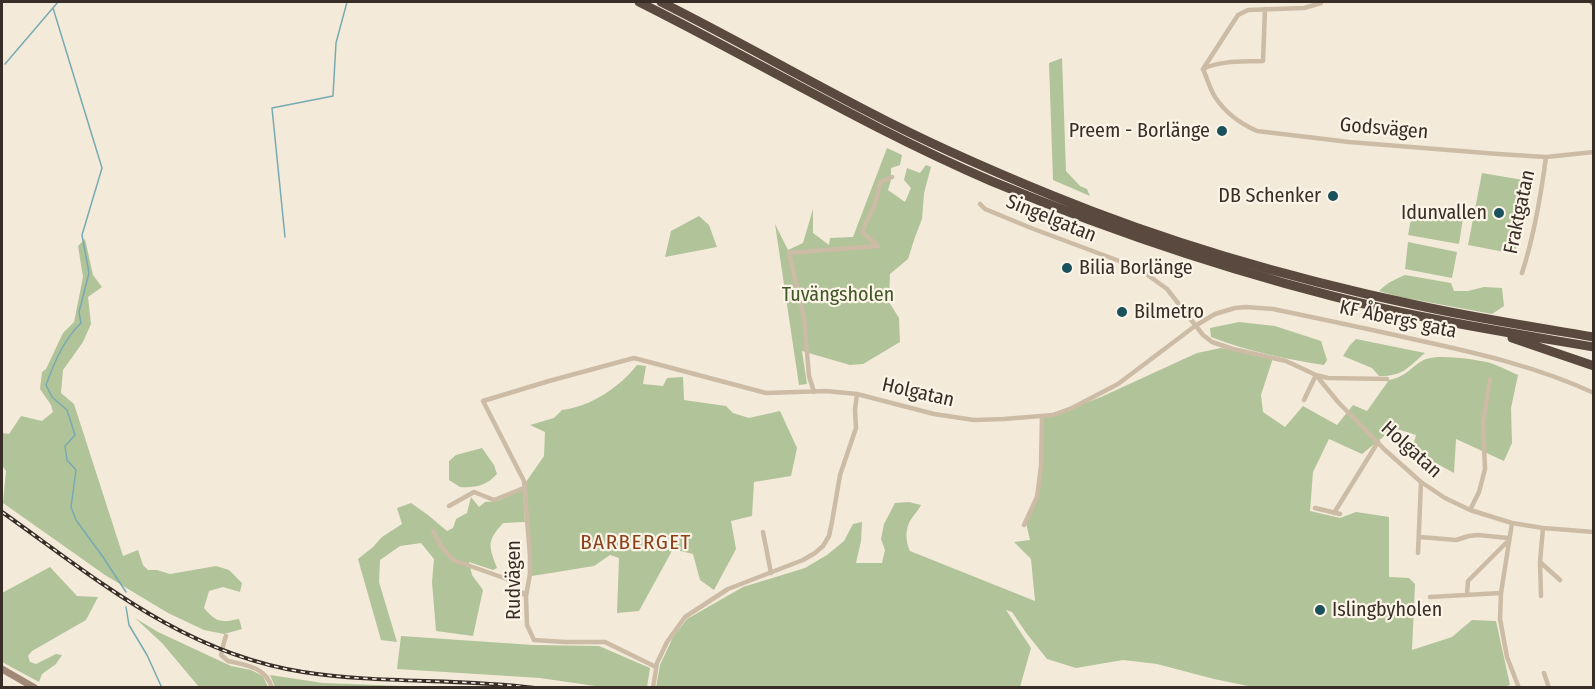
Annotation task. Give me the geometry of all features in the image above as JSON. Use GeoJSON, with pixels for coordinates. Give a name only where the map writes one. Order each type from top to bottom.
{"type":"FeatureCollection","features":[{"type":"Feature","properties":{"kind":"highway"},"geometry":{"type":"LineString","coordinates":[[639,2],[896,136],[990,180],[1113,229],[1266,279],[1373,306],[1593,347]]}},
{"type":"Feature","properties":{"kind":"highway"},"geometry":{"type":"LineString","coordinates":[[661,2],[870,113],[930,142],[1054,196],[1117,220],[1215,253],[1327,284],[1428,308],[1593,337]]}},
{"type":"Feature","properties":{"kind":"highway"},"geometry":{"type":"LineString","coordinates":[[1478,327],[1593,366]]}},
{"type":"Feature","properties":{"kind":"street"},"geometry":{"type":"LineString","coordinates":[[1203,69],[1238,15],[1248,10],[1304,8],[1320,3]]}},
{"type":"Feature","properties":{"kind":"street"},"geometry":{"type":"LineString","coordinates":[[1203,69],[1214,64],[1263,61],[1265,9]]}},
{"type":"Feature","properties":{"kind":"street","name":"Godsvägen"},"geometry":{"type":"LineString","coordinates":[[1203,69],[1215,96],[1229,113],[1257,131],[1349,142],[1546,157],[1593,152]]}},
{"type":"Feature","properties":{"kind":"street","name":"Fraktgatan"},"geometry":{"type":"LineString","coordinates":[[1522,273],[1544,179],[1546,157]]}},
{"type":"Feature","properties":{"kind":"street"},"geometry":{"type":"LineString","coordinates":[[814,392],[809,376],[804,317],[789,253],[878,246],[862,232],[875,204],[880,182],[892,177]]}},
{"type":"Feature","properties":{"kind":"street","name":"Singelgatan"},"geometry":{"type":"LineString","coordinates":[[980,204],[986,209],[1031,228],[1138,268],[1167,289],[1195,326]]}},
{"type":"Feature","properties":{"kind":"street","name":"KF Åbergs gata"},"geometry":{"type":"LineString","coordinates":[[1195,326],[1215,314],[1235,308],[1246,306],[1273,309],[1498,359],[1593,393]]}},
{"type":"Feature","properties":{"kind":"street","name":"Holgatan"},"geometry":{"type":"LineString","coordinates":[[483,401],[634,358],[766,393],[826,391],[857,394],[934,414],[959,418],[994,419],[1053,415],[1113,388],[1195,326],[1217,344],[1286,361],[1316,375],[1328,378],[1387,379]]}},
{"type":"Feature","properties":{"kind":"street"},"geometry":{"type":"LineString","coordinates":[[1304,400],[1316,375]]}},
{"type":"Feature","properties":{"kind":"street","name":"Holgatan"},"geometry":{"type":"LineString","coordinates":[[1316,375],[1338,402],[1378,442],[1421,482],[1445,498],[1470,510],[1512,523],[1593,532]]}},
{"type":"Feature","properties":{"kind":"street"},"geometry":{"type":"LineString","coordinates":[[1470,510],[1479,492],[1485,469],[1483,423],[1490,379]]}},
{"type":"Feature","properties":{"kind":"street"},"geometry":{"type":"LineString","coordinates":[[653,687],[656,667],[667,642],[685,617],[728,589],[815,554],[829,536],[840,475],[856,428],[857,394]]}},
{"type":"Feature","properties":{"kind":"street","name":"Rudvägen"},"geometry":{"type":"LineString","coordinates":[[483,401],[524,481],[530,556],[526,596],[527,625],[534,640],[605,642],[656,667]]}},
{"type":"Feature","properties":{"kind":"street"},"geometry":{"type":"LineString","coordinates":[[1024,525],[1037,497],[1041,467],[1042,416]]}},
{"type":"Feature","properties":{"kind":"street"},"geometry":{"type":"LineString","coordinates":[[1334,513],[1378,442]]}},
{"type":"Feature","properties":{"kind":"street"},"geometry":{"type":"LineString","coordinates":[[1418,553],[1421,482]]}},
{"type":"Feature","properties":{"kind":"street"},"geometry":{"type":"LineString","coordinates":[[449,506],[474,492],[494,500],[524,488]]}},
{"type":"Feature","properties":{"kind":"street"},"geometry":{"type":"LineString","coordinates":[[1314,508],[1340,514]]}},
{"type":"Feature","properties":{"kind":"street"},"geometry":{"type":"LineString","coordinates":[[1512,523],[1501,593],[1500,619],[1507,657],[1519,687]]}},
{"type":"Feature","properties":{"kind":"street"},"geometry":{"type":"LineString","coordinates":[[1541,596],[1540,561],[1543,528]]}},
{"type":"Feature","properties":{"kind":"street"},"geometry":{"type":"LineString","coordinates":[[433,531],[441,546],[453,560],[507,579],[526,596]]}},
{"type":"Feature","properties":{"kind":"street"},"geometry":{"type":"LineString","coordinates":[[763,532],[771,573]]}},
{"type":"Feature","properties":{"kind":"street"},"geometry":{"type":"LineString","coordinates":[[1420,537],[1456,540],[1478,535],[1508,540]]}},
{"type":"Feature","properties":{"kind":"street"},"geometry":{"type":"LineString","coordinates":[[1467,594],[1468,581],[1508,540]]}},
{"type":"Feature","properties":{"kind":"street"},"geometry":{"type":"LineString","coordinates":[[1540,561],[1560,580]]}},
{"type":"Feature","properties":{"kind":"street"},"geometry":{"type":"LineString","coordinates":[[1430,597],[1501,593]]}},
{"type":"Feature","properties":{"kind":"street"},"geometry":{"type":"LineString","coordinates":[[226,636],[222,645],[223,658],[263,672],[272,687]]}},
{"type":"Feature","properties":{"kind":"street"},"geometry":{"type":"LineString","coordinates":[[2,669],[34,687]]}},
{"type":"Feature","properties":{"kind":"street"},"geometry":{"type":"LineString","coordinates":[[1544,673],[1549,687]]}},
{"type":"Feature","properties":{"kind":"green space"},"geometry":{"type":"Polygon","coordinates":[[[1062,58],[1066,171],[1080,186],[1087,189],[1090,196],[1053,180],[1049,63],[1062,58]]]}},
{"type":"Feature","properties":{"kind":"green space","name":"Tuvängsholen"},"geometry":{"type":"Polygon","coordinates":[[[887,148],[902,155],[900,165],[891,168],[888,190],[905,202],[911,188],[904,180],[907,168],[920,173],[926,165],[931,167],[924,193],[922,219],[908,259],[890,274],[889,302],[899,318],[900,342],[863,364],[850,365],[802,351],[807,384],[799,385],[775,224],[788,250],[803,243],[813,209],[813,233],[829,245],[830,238],[853,237],[887,148]]]}},
{"type":"Feature","properties":{"kind":"green space","name":"Idunvallen"},"geometry":{"type":"Polygon","coordinates":[[[1482,173],[1529,181],[1515,254],[1468,245],[1482,173]]]}},
{"type":"Feature","properties":{"kind":"green space"},"geometry":{"type":"Polygon","coordinates":[[[1413,209],[1463,218],[1459,244],[1408,235],[1413,209]]]}},
{"type":"Feature","properties":{"kind":"green space"},"geometry":{"type":"Polygon","coordinates":[[[699,216],[709,225],[717,247],[665,257],[671,231],[699,216]]]}},
{"type":"Feature","properties":{"kind":"green space"},"geometry":{"type":"Polygon","coordinates":[[[85,239],[93,275],[102,287],[88,297],[91,324],[83,342],[63,370],[61,393],[74,404],[123,556],[138,550],[143,565],[148,570],[170,574],[216,566],[229,570],[242,583],[240,592],[223,587],[209,591],[204,608],[219,620],[239,619],[242,629],[224,634],[204,630],[168,613],[105,575],[3,503],[6,471],[2,465],[2,433],[9,434],[21,416],[42,421],[53,412],[40,389],[42,372],[46,369],[63,333],[74,322],[83,277],[78,246],[85,239]]]}},
{"type":"Feature","properties":{"kind":"green space"},"geometry":{"type":"Polygon","coordinates":[[[1408,242],[1457,252],[1452,278],[1405,269],[1408,242]]]}},
{"type":"Feature","properties":{"kind":"green space"},"geometry":{"type":"Polygon","coordinates":[[[1405,275],[1451,283],[1454,291],[1468,291],[1484,287],[1502,288],[1504,306],[1492,314],[1379,291],[1388,283],[1405,275]]]}},
{"type":"Feature","properties":{"kind":"green space"},"geometry":{"type":"Polygon","coordinates":[[[1239,322],[1275,326],[1321,341],[1327,360],[1324,365],[1295,360],[1211,337],[1210,328],[1239,322]]]}},
{"type":"Feature","properties":{"kind":"green space"},"geometry":{"type":"Polygon","coordinates":[[[1356,339],[1425,353],[1400,373],[1379,376],[1372,368],[1343,356],[1356,339]]]}},
{"type":"Feature","properties":{"kind":"green space"},"geometry":{"type":"Polygon","coordinates":[[[1221,348],[1273,358],[1261,395],[1263,412],[1285,427],[1303,406],[1337,425],[1353,405],[1367,411],[1389,380],[1401,376],[1426,359],[1439,357],[1487,362],[1518,375],[1511,408],[1512,443],[1504,461],[1456,439],[1454,473],[1412,450],[1416,435],[1394,428],[1362,454],[1329,439],[1313,472],[1310,511],[1340,518],[1356,512],[1389,517],[1389,577],[1409,578],[1415,584],[1412,650],[1452,637],[1472,620],[1496,621],[1510,685],[1499,688],[1258,688],[1157,664],[1123,660],[1076,668],[1047,659],[1012,612],[1006,610],[1031,648],[1020,687],[656,688],[660,665],[673,637],[687,619],[743,587],[805,568],[827,555],[844,541],[853,524],[862,522],[856,563],[882,563],[885,550],[881,539],[884,524],[895,503],[909,502],[921,505],[907,530],[910,551],[1035,601],[1031,559],[1014,542],[1030,540],[1026,523],[1037,497],[1042,416],[1101,397],[1197,353],[1221,348]]]}},
{"type":"Feature","properties":{"kind":"green space"},"geometry":{"type":"Polygon","coordinates":[[[637,365],[646,366],[643,384],[663,386],[667,378],[683,377],[684,400],[726,406],[733,413],[749,418],[780,411],[797,448],[791,476],[754,482],[752,516],[731,521],[736,549],[714,590],[700,580],[693,554],[673,549],[639,611],[617,613],[619,558],[610,555],[594,566],[532,576],[526,482],[544,456],[545,432],[530,425],[554,418],[562,410],[583,405],[604,395],[637,365]]]}},
{"type":"Feature","properties":{"kind":"green space"},"geometry":{"type":"Polygon","coordinates":[[[482,448],[494,465],[497,474],[493,478],[484,484],[471,487],[460,487],[449,480],[449,461],[456,455],[482,448]]]}},
{"type":"Feature","properties":{"kind":"green space"},"geometry":{"type":"Polygon","coordinates":[[[523,490],[525,522],[503,523],[492,540],[491,549],[497,568],[493,570],[469,562],[472,575],[483,590],[473,636],[436,631],[432,582],[434,559],[421,543],[400,546],[380,560],[379,582],[397,642],[381,640],[358,559],[382,537],[402,524],[397,508],[411,503],[447,531],[453,528],[456,519],[467,513],[471,497],[479,507],[485,502],[497,501],[523,490]]]}},
{"type":"Feature","properties":{"kind":"green space"},"geometry":{"type":"Polygon","coordinates":[[[50,567],[77,596],[98,597],[86,620],[32,651],[28,656],[30,662],[36,664],[56,654],[62,655],[56,664],[42,674],[39,682],[2,662],[2,593],[50,567]]]}},
{"type":"Feature","properties":{"kind":"green space"},"geometry":{"type":"Polygon","coordinates":[[[135,618],[158,632],[231,666],[251,670],[263,676],[268,687],[199,687],[162,643],[135,618]]]}},
{"type":"Feature","properties":{"kind":"green space"},"geometry":{"type":"Polygon","coordinates":[[[401,636],[533,645],[599,646],[650,668],[647,687],[602,687],[540,678],[397,669],[401,636]]]}},
{"type":"Feature","properties":{"kind":"green space"},"geometry":{"type":"Polygon","coordinates":[[[270,675],[323,683],[430,687],[275,687],[270,675]]]}},
{"type":"Feature","properties":{"kind":"waterway"},"geometry":{"type":"LineString","coordinates":[[5,64],[58,2]]}},
{"type":"Feature","properties":{"kind":"waterway"},"geometry":{"type":"LineString","coordinates":[[285,237],[272,108],[333,96],[336,43],[347,2]]}},
{"type":"Feature","properties":{"kind":"waterway"},"geometry":{"type":"LineString","coordinates":[[53,8],[102,168],[82,235],[89,273],[79,312],[81,323],[65,344],[46,385],[52,397],[67,410],[75,435],[65,446],[67,460],[76,470],[71,507],[76,520],[126,592]]}},
{"type":"Feature","properties":{"kind":"waterway"},"geometry":{"type":"LineString","coordinates":[[126,607],[129,625],[147,655],[162,688]]}},
{"type":"Feature","properties":{"kind":"railway"},"geometry":{"type":"LineString","coordinates":[[2,512],[144,610],[180,631],[219,649],[260,662],[332,676],[535,688]]}},
{"type":"Feature","properties":{"kind":"place","name":"Preem - Borlänge"},"geometry":{"type":"Point","coordinates":[1222,131]}},
{"type":"Feature","properties":{"kind":"place","name":"DB Schenker"},"geometry":{"type":"Point","coordinates":[1333,196]}},
{"type":"Feature","properties":{"kind":"place","name":"Idunvallen"},"geometry":{"type":"Point","coordinates":[1499,213]}},
{"type":"Feature","properties":{"kind":"place","name":"Bilia Borlänge"},"geometry":{"type":"Point","coordinates":[1067,268]}},
{"type":"Feature","properties":{"kind":"place","name":"Bilmetro"},"geometry":{"type":"Point","coordinates":[1122,312]}},
{"type":"Feature","properties":{"kind":"place","name":"Islingbyholen"},"geometry":{"type":"Point","coordinates":[1320,610]}},
{"type":"Feature","properties":{"kind":"district","name":"BARBERGET"},"geometry":{"type":"Point","coordinates":[636,543]}}]}
